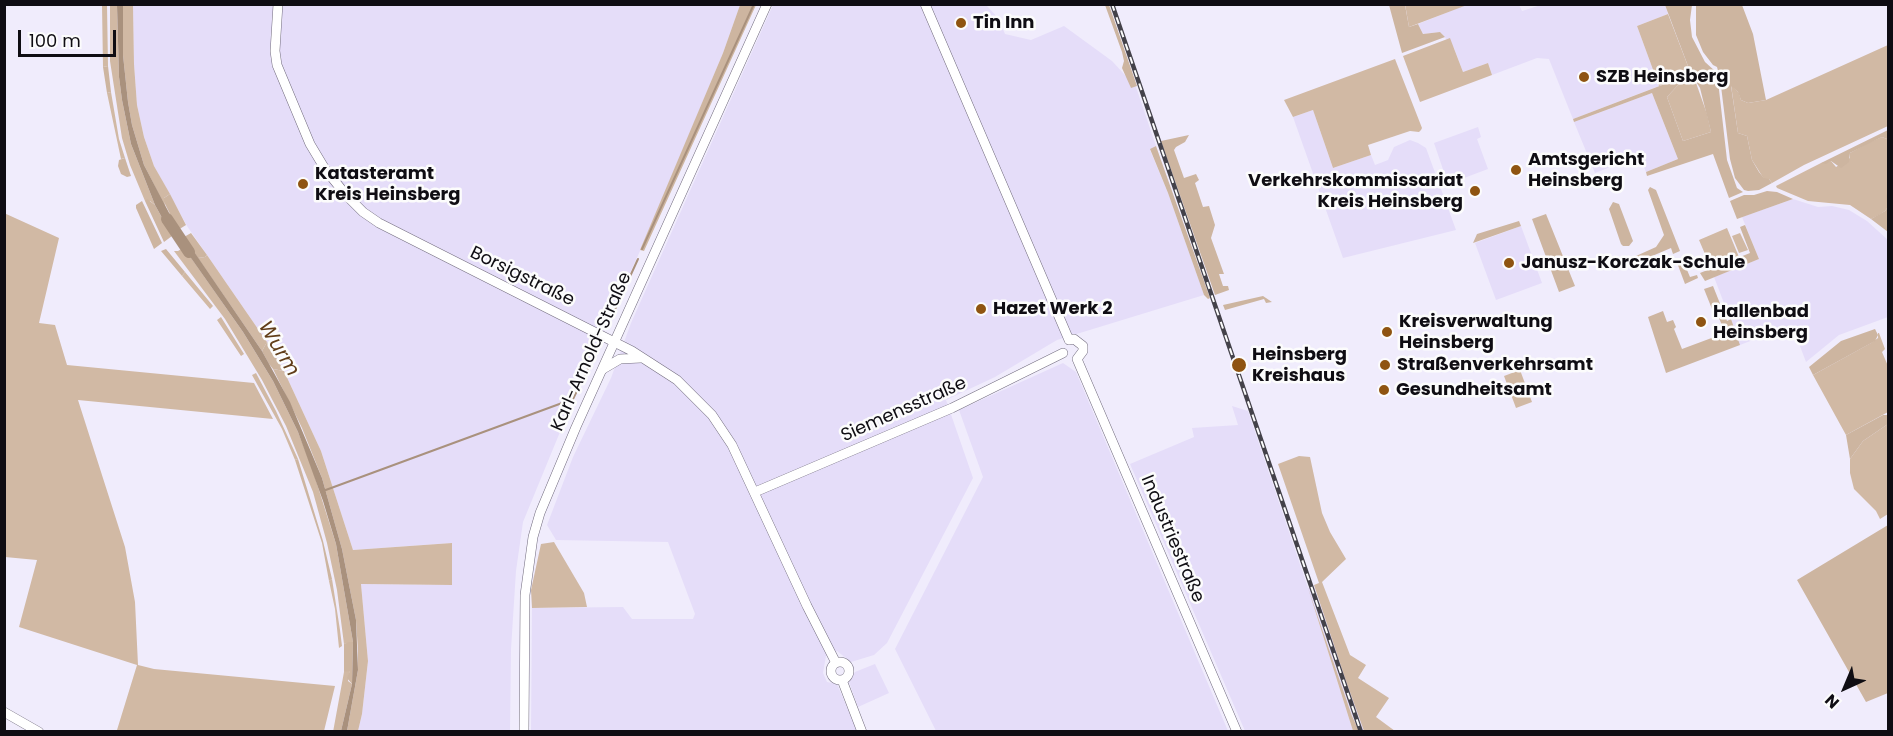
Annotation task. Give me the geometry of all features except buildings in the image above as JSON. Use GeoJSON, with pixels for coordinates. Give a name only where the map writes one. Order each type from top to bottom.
{"type":"FeatureCollection","features":[{"type":"Feature","properties":{"kind":"street","name":"Borsigstraße"},"geometry":{"type":"LineString","coordinates":[[278,4],[275,51],[277,65],[313,149],[325,169],[363,212],[379,223],[644,358],[677,380],[712,416],[732,445],[836,663],[844,663],[849,669],[847,677],[842,680],[862,732]]}},
{"type":"Feature","properties":{"kind":"street","name":"Karl-Arnold-Straße"},"geometry":{"type":"LineString","coordinates":[[524,732],[524,608],[533,537],[551,485],[767,4]]}},
{"type":"Feature","properties":{"kind":"street"},"geometry":{"type":"LineString","coordinates":[[925,4],[1069,340]]}},
{"type":"Feature","properties":{"kind":"street"},"geometry":{"type":"LineString","coordinates":[[1069,340],[1079,341],[1083,346],[1083,351],[1077,359],[1072,360],[1063,353],[1065,343],[1069,340]]}},
{"type":"Feature","properties":{"kind":"street","name":"Siemensstraße"},"geometry":{"type":"LineString","coordinates":[[755,492],[952,408],[1063,353]]}},
{"type":"Feature","properties":{"kind":"street"},"geometry":{"type":"LineString","coordinates":[[603,369],[620,359],[644,358]]}},
{"type":"Feature","properties":{"kind":"street","name":"Industriestraße"},"geometry":{"type":"LineString","coordinates":[[1077,359],[1237,732]]}},
{"type":"Feature","properties":{"kind":"street"},"geometry":{"type":"LineString","coordinates":[[4,712],[39,732]]}},
{"type":"Feature","properties":{"kind":"shaded area"},"geometry":{"type":"Polygon","coordinates":[[[1405,4],[1467,5],[1409,27],[1405,4]]]}},
{"type":"Feature","properties":{"kind":"shaded area"},"geometry":{"type":"Polygon","coordinates":[[[1468,4],[1519,5],[1522,11],[1541,5],[1665,5],[1668,14],[1637,26],[1659,86],[1573,119],[1549,59],[1537,58],[1492,75],[1488,63],[1463,72],[1454,48],[1440,32],[1423,34],[1418,24],[1468,4]]]}},
{"type":"Feature","properties":{"kind":"shaded area"},"geometry":{"type":"Polygon","coordinates":[[[102,5],[107,5],[108,66],[103,67],[102,5]]]}},
{"type":"Feature","properties":{"kind":"shaded area"},"geometry":{"type":"Polygon","coordinates":[[[110,5],[117,5],[119,77],[131,144],[155,205],[150,201],[145,201],[122,138],[110,61],[110,5]]]}},
{"type":"Feature","properties":{"kind":"shaded area"},"geometry":{"type":"Polygon","coordinates":[[[117,5],[123,5],[123,55],[132,125],[144,165],[178,230],[172,236],[155,205],[131,144],[119,77],[117,5]]]}},
{"type":"Feature","properties":{"kind":"shaded area"},"geometry":{"type":"Polygon","coordinates":[[[123,5],[133,5],[137,105],[144,137],[154,166],[170,194],[164,198],[165,206],[144,165],[132,125],[123,55],[123,5]]]}},
{"type":"Feature","properties":{"kind":"shaded area"},"geometry":{"type":"Polygon","coordinates":[[[133,5],[740,5],[688,137],[640,251],[583,376],[523,522],[516,571],[511,649],[510,731],[358,731],[368,661],[361,584],[451,585],[451,543],[353,550],[321,451],[284,371],[267,342],[187,226],[154,166],[144,137],[137,105],[133,5]]]}},
{"type":"Feature","properties":{"kind":"shaded area"},"geometry":{"type":"Polygon","coordinates":[[[740,5],[756,5],[644,251],[640,250],[723,53],[740,5]]]}},
{"type":"Feature","properties":{"kind":"shaded area"},"geometry":{"type":"Polygon","coordinates":[[[773,5],[986,5],[998,18],[1005,34],[1031,40],[1064,26],[1112,61],[1136,87],[1156,146],[1150,150],[1168,193],[1204,295],[1057,340],[995,377],[946,400],[973,478],[887,643],[874,655],[851,662],[837,651],[826,656],[823,673],[827,682],[837,684],[857,731],[531,732],[532,608],[623,607],[632,619],[693,619],[695,614],[668,542],[556,540],[547,525],[573,457],[611,378],[631,323],[773,5]]]}},
{"type":"Feature","properties":{"kind":"shaded area"},"geometry":{"type":"Polygon","coordinates":[[[1105,5],[1109,5],[1137,86],[1131,88],[1122,68],[1124,61],[1122,52],[1105,5]]]}},
{"type":"Feature","properties":{"kind":"shaded area"},"geometry":{"type":"Polygon","coordinates":[[[1389,5],[1405,5],[1409,27],[1418,24],[1423,34],[1440,32],[1445,37],[1402,53],[1389,5]]]}},
{"type":"Feature","properties":{"kind":"shaded area"},"geometry":{"type":"Polygon","coordinates":[[[1665,5],[1692,5],[1690,20],[1692,37],[1705,62],[1715,71],[1727,160],[1737,188],[1743,192],[1729,198],[1713,154],[1647,176],[1646,172],[1678,159],[1652,93],[1574,122],[1573,119],[1691,74],[1665,5]],[[1695,80],[1678,85],[1667,97],[1683,141],[1711,132],[1700,88],[1695,80]]]}},
{"type":"Feature","properties":{"kind":"shaded area"},"geometry":{"type":"Polygon","coordinates":[[[1696,5],[1742,5],[1753,34],[1766,100],[1748,103],[1741,100],[1738,92],[1731,86],[1738,133],[1747,136],[1752,160],[1764,178],[1769,179],[1772,183],[1759,190],[1744,190],[1735,178],[1730,159],[1720,78],[1717,67],[1703,52],[1696,35],[1696,5]]]}},
{"type":"Feature","properties":{"kind":"shaded area"},"geometry":{"type":"Polygon","coordinates":[[[1668,14],[1691,74],[1659,86],[1637,26],[1668,14]]]}},
{"type":"Feature","properties":{"kind":"shaded area"},"geometry":{"type":"Polygon","coordinates":[[[1450,38],[1463,72],[1488,63],[1492,75],[1420,102],[1403,56],[1450,38]]]}},
{"type":"Feature","properties":{"kind":"shaded area"},"geometry":{"type":"Polygon","coordinates":[[[1888,45],[1888,126],[1804,165],[1772,183],[1769,179],[1764,179],[1752,160],[1747,136],[1738,133],[1731,85],[1739,93],[1741,100],[1748,103],[1766,100],[1888,45]]]}},
{"type":"Feature","properties":{"kind":"shaded area"},"geometry":{"type":"Polygon","coordinates":[[[1395,59],[1421,130],[1419,132],[1410,131],[1368,145],[1371,155],[1333,168],[1313,110],[1293,117],[1284,100],[1395,59]]]}},
{"type":"Feature","properties":{"kind":"shaded area"},"geometry":{"type":"Polygon","coordinates":[[[108,66],[111,92],[107,93],[103,67],[108,66]]]}},
{"type":"Feature","properties":{"kind":"shaded area"},"geometry":{"type":"Polygon","coordinates":[[[1695,80],[1711,132],[1683,141],[1667,97],[1678,85],[1695,80]]]}},
{"type":"Feature","properties":{"kind":"shaded area"},"geometry":{"type":"Polygon","coordinates":[[[111,92],[119,139],[125,158],[121,159],[107,93],[111,92]]]}},
{"type":"Feature","properties":{"kind":"shaded area"},"geometry":{"type":"Polygon","coordinates":[[[1652,93],[1678,159],[1646,172],[1639,156],[1595,173],[1574,122],[1652,93]]]}},
{"type":"Feature","properties":{"kind":"shaded area"},"geometry":{"type":"Polygon","coordinates":[[[1313,110],[1333,168],[1371,155],[1375,165],[1388,160],[1394,147],[1410,140],[1426,148],[1456,230],[1343,258],[1293,117],[1313,110]]]}},
{"type":"Feature","properties":{"kind":"shaded area"},"geometry":{"type":"Polygon","coordinates":[[[1478,127],[1481,137],[1477,139],[1488,169],[1448,184],[1434,143],[1478,127]]]}},
{"type":"Feature","properties":{"kind":"shaded area"},"geometry":{"type":"Polygon","coordinates":[[[1888,130],[1887,139],[1882,137],[1850,153],[1849,162],[1841,168],[1831,161],[1826,164],[1821,163],[1888,130]]]}},
{"type":"Feature","properties":{"kind":"shaded area"},"geometry":{"type":"Polygon","coordinates":[[[1189,135],[1185,142],[1174,150],[1184,178],[1196,174],[1199,180],[1195,183],[1203,207],[1209,206],[1215,225],[1211,238],[1224,274],[1219,274],[1223,286],[1228,286],[1229,290],[1215,295],[1161,141],[1189,135]]]}},
{"type":"Feature","properties":{"kind":"shaded area"},"geometry":{"type":"Polygon","coordinates":[[[1888,136],[1888,207],[1871,219],[1850,205],[1808,201],[1776,186],[1821,163],[1831,161],[1836,167],[1850,158],[1850,153],[1882,137],[1887,139],[1888,136]]]}},
{"type":"Feature","properties":{"kind":"shaded area"},"geometry":{"type":"Polygon","coordinates":[[[1156,146],[1210,298],[1208,299],[1204,295],[1150,149],[1156,146]]]}},
{"type":"Feature","properties":{"kind":"shaded area"},"geometry":{"type":"Polygon","coordinates":[[[125,158],[131,176],[127,177],[121,174],[118,166],[119,160],[125,158]]]}},
{"type":"Feature","properties":{"kind":"shaded area"},"geometry":{"type":"Polygon","coordinates":[[[1650,187],[1656,190],[1680,251],[1673,254],[1671,248],[1638,262],[1636,256],[1656,247],[1664,235],[1648,190],[1650,187]]]}},
{"type":"Feature","properties":{"kind":"shaded area"},"geometry":{"type":"Polygon","coordinates":[[[1767,191],[1777,192],[1793,199],[1737,219],[1730,201],[1744,195],[1767,191]]]}},
{"type":"Feature","properties":{"kind":"shaded area"},"geometry":{"type":"Polygon","coordinates":[[[170,194],[186,225],[178,230],[164,202],[164,198],[170,194]]]}},
{"type":"Feature","properties":{"kind":"shaded area"},"geometry":{"type":"Polygon","coordinates":[[[147,199],[155,205],[172,236],[164,242],[145,201],[147,199]]]}},
{"type":"Feature","properties":{"kind":"shaded area"},"geometry":{"type":"Polygon","coordinates":[[[1793,199],[1818,207],[1832,206],[1849,210],[1867,221],[1888,240],[1888,317],[1839,335],[1806,362],[1792,325],[1740,345],[1714,277],[1759,259],[1742,217],[1793,199]]]}},
{"type":"Feature","properties":{"kind":"shaded area"},"geometry":{"type":"Polygon","coordinates":[[[142,201],[162,243],[154,249],[136,208],[136,205],[142,201]]]}},
{"type":"Feature","properties":{"kind":"shaded area"},"geometry":{"type":"Polygon","coordinates":[[[1613,202],[1619,204],[1633,241],[1629,246],[1621,244],[1609,209],[1613,202]]]}},
{"type":"Feature","properties":{"kind":"shaded area"},"geometry":{"type":"Polygon","coordinates":[[[1888,207],[1888,232],[1871,219],[1888,207]]]}},
{"type":"Feature","properties":{"kind":"shaded area"},"geometry":{"type":"Polygon","coordinates":[[[4,213],[59,238],[39,323],[55,325],[67,365],[254,383],[273,419],[78,400],[125,547],[135,602],[138,665],[154,669],[335,686],[324,731],[117,730],[137,665],[19,627],[37,560],[5,557],[4,213]]]}},
{"type":"Feature","properties":{"kind":"shaded area"},"geometry":{"type":"Polygon","coordinates":[[[1546,214],[1575,286],[1559,292],[1532,219],[1546,214]]]}},
{"type":"Feature","properties":{"kind":"shaded area"},"geometry":{"type":"Polygon","coordinates":[[[1519,221],[1521,226],[1473,243],[1477,234],[1519,221]]]}},
{"type":"Feature","properties":{"kind":"shaded area"},"geometry":{"type":"Polygon","coordinates":[[[1745,225],[1759,259],[1705,281],[1700,273],[1750,253],[1740,227],[1745,225]]]}},
{"type":"Feature","properties":{"kind":"shaded area","name":"Janusz-Korczak-Schule"},"geometry":{"type":"Polygon","coordinates":[[[1521,226],[1542,283],[1496,300],[1475,243],[1521,226]]]}},
{"type":"Feature","properties":{"kind":"shaded area"},"geometry":{"type":"Polygon","coordinates":[[[1727,228],[1739,257],[1711,268],[1699,240],[1727,228]]]}},
{"type":"Feature","properties":{"kind":"shaded area"},"geometry":{"type":"Polygon","coordinates":[[[191,233],[207,255],[205,257],[198,258],[184,237],[191,233]]]}},
{"type":"Feature","properties":{"kind":"shaded area"},"geometry":{"type":"Polygon","coordinates":[[[1740,233],[1748,250],[1739,253],[1732,236],[1740,233]]]}},
{"type":"Feature","properties":{"kind":"shaded area"},"geometry":{"type":"Polygon","coordinates":[[[184,237],[262,351],[290,402],[322,478],[342,549],[356,620],[358,670],[347,731],[341,731],[352,684],[353,642],[336,544],[323,501],[298,432],[273,381],[243,332],[179,241],[184,237]]]}},
{"type":"Feature","properties":{"kind":"shaded area"},"geometry":{"type":"Polygon","coordinates":[[[182,245],[243,332],[273,381],[298,432],[336,544],[353,642],[344,644],[337,590],[327,543],[313,492],[286,426],[262,380],[225,319],[174,251],[183,248],[182,245]]]}},
{"type":"Feature","properties":{"kind":"shaded area"},"geometry":{"type":"Polygon","coordinates":[[[166,249],[185,272],[182,276],[161,251],[166,249]]]}},
{"type":"Feature","properties":{"kind":"shaded area"},"geometry":{"type":"Polygon","coordinates":[[[207,255],[267,342],[262,351],[198,258],[207,255]]]}},
{"type":"Feature","properties":{"kind":"shaded area"},"geometry":{"type":"Polygon","coordinates":[[[1682,258],[1690,277],[1697,275],[1698,278],[1685,284],[1676,260],[1682,258]]]}},
{"type":"Feature","properties":{"kind":"shaded area"},"geometry":{"type":"Polygon","coordinates":[[[185,272],[213,306],[210,309],[182,276],[185,272]]]}},
{"type":"Feature","properties":{"kind":"shaded area"},"geometry":{"type":"Polygon","coordinates":[[[1713,286],[1727,321],[1731,319],[1740,345],[1666,373],[1648,317],[1663,311],[1667,322],[1673,320],[1682,349],[1725,333],[1704,289],[1713,286]]]}},
{"type":"Feature","properties":{"kind":"shaded area"},"geometry":{"type":"Polygon","coordinates":[[[1263,296],[1272,302],[1266,303],[1264,299],[1225,310],[1223,305],[1263,296]]]}},
{"type":"Feature","properties":{"kind":"shaded area"},"geometry":{"type":"Polygon","coordinates":[[[221,317],[244,354],[241,356],[217,320],[221,317]]]}},
{"type":"Feature","properties":{"kind":"shaded area"},"geometry":{"type":"Polygon","coordinates":[[[1875,329],[1878,335],[1875,341],[1813,375],[1809,367],[1841,341],[1875,329]]]}},
{"type":"Feature","properties":{"kind":"shaded area"},"geometry":{"type":"Polygon","coordinates":[[[1878,333],[1885,349],[1882,352],[1888,366],[1888,412],[1846,435],[1813,375],[1871,343],[1878,338],[1878,333]]]}},
{"type":"Feature","properties":{"kind":"shaded area"},"geometry":{"type":"Polygon","coordinates":[[[267,342],[284,371],[273,369],[269,364],[262,351],[267,342]]]}},
{"type":"Feature","properties":{"kind":"shaded area"},"geometry":{"type":"Polygon","coordinates":[[[1063,363],[1076,372],[1228,731],[936,731],[895,649],[983,477],[959,410],[1063,363]]]}},
{"type":"Feature","properties":{"kind":"shaded area"},"geometry":{"type":"Polygon","coordinates":[[[273,369],[284,371],[321,451],[353,550],[452,543],[452,585],[361,584],[368,661],[358,731],[347,731],[358,670],[358,651],[356,620],[342,549],[322,478],[302,428],[273,369]]]}},
{"type":"Feature","properties":{"kind":"shaded area"},"geometry":{"type":"Polygon","coordinates":[[[1520,370],[1532,402],[1516,408],[1504,376],[1520,370]]]}},
{"type":"Feature","properties":{"kind":"shaded area"},"geometry":{"type":"Polygon","coordinates":[[[256,373],[298,459],[295,460],[282,429],[252,375],[256,373]]]}},
{"type":"Feature","properties":{"kind":"shaded area"},"geometry":{"type":"Polygon","coordinates":[[[1232,406],[1248,411],[1308,588],[1314,585],[1364,731],[1359,731],[1352,716],[1312,601],[1353,731],[1245,731],[1130,464],[1194,437],[1192,428],[1238,425],[1232,406]]]}},
{"type":"Feature","properties":{"kind":"shaded area"},"geometry":{"type":"Polygon","coordinates":[[[1883,415],[1888,415],[1888,424],[1863,441],[1850,459],[1846,435],[1883,415]]]}},
{"type":"Feature","properties":{"kind":"shaded area"},"geometry":{"type":"Polygon","coordinates":[[[1888,424],[1888,514],[1880,519],[1876,511],[1854,489],[1850,473],[1850,459],[1863,441],[1888,424]]]}},
{"type":"Feature","properties":{"kind":"shaded area"},"geometry":{"type":"Polygon","coordinates":[[[1299,456],[1310,457],[1322,513],[1346,559],[1322,582],[1350,655],[1366,665],[1358,678],[1389,698],[1376,717],[1395,731],[1364,731],[1346,681],[1314,585],[1319,583],[1278,464],[1299,456]]]}},
{"type":"Feature","properties":{"kind":"shaded area"},"geometry":{"type":"Polygon","coordinates":[[[298,459],[323,541],[332,579],[329,581],[322,543],[295,460],[298,459]]]}},
{"type":"Feature","properties":{"kind":"shaded area"},"geometry":{"type":"Polygon","coordinates":[[[1888,525],[1888,693],[1866,702],[1797,580],[1888,525]]]}},
{"type":"Feature","properties":{"kind":"shaded area"},"geometry":{"type":"Polygon","coordinates":[[[554,542],[584,593],[587,607],[532,608],[531,590],[541,544],[554,542]]]}},
{"type":"Feature","properties":{"kind":"shaded area"},"geometry":{"type":"Polygon","coordinates":[[[332,579],[342,646],[339,648],[335,609],[329,581],[332,579]]]}},
{"type":"Feature","properties":{"kind":"shaded area"},"geometry":{"type":"Polygon","coordinates":[[[1308,588],[1352,716],[1359,731],[1353,731],[1308,588]]]}},
{"type":"Feature","properties":{"kind":"shaded area"},"geometry":{"type":"Polygon","coordinates":[[[353,642],[352,684],[347,678],[350,671],[344,672],[344,644],[353,642]]]}},
{"type":"Feature","properties":{"kind":"shaded area"},"geometry":{"type":"Polygon","coordinates":[[[875,664],[889,693],[858,707],[849,682],[855,672],[875,664]]]}},
{"type":"Feature","properties":{"kind":"shaded area"},"geometry":{"type":"Polygon","coordinates":[[[350,671],[348,681],[352,684],[341,731],[333,732],[344,672],[350,671]]]}},
{"type":"Feature","properties":{"kind":"waterway"},"geometry":{"type":"LineString","coordinates":[[642,249],[754,4]]}},
{"type":"Feature","properties":{"kind":"waterway","name":"Wurm"},"geometry":{"type":"LineString","coordinates":[[167,219],[189,252]]}},
{"type":"Feature","properties":{"kind":"waterway"},"geometry":{"type":"LineString","coordinates":[[611,318],[638,259]]}},
{"type":"Feature","properties":{"kind":"waterway"},"geometry":{"type":"LineString","coordinates":[[323,491],[573,399],[593,358]]}},
{"type":"Feature","properties":{"kind":"railway"},"geometry":{"type":"LineString","coordinates":[[1112,4],[1361,732]]}},
{"type":"Feature","properties":{"kind":"place","name":"Tin Inn"},"geometry":{"type":"Point","coordinates":[961,23]}},
{"type":"Feature","properties":{"kind":"place","name":"SZB Heinsberg"},"geometry":{"type":"Point","coordinates":[1584,77]}},
{"type":"Feature","properties":{"kind":"place","name":"Amtsgericht Heinsberg"},"geometry":{"type":"Point","coordinates":[1516,170]}},
{"type":"Feature","properties":{"kind":"place","name":"Katasteramt Kreis Heinsberg"},"geometry":{"type":"Point","coordinates":[303,184]}},
{"type":"Feature","properties":{"kind":"place","name":"Verkehrskommissariat Kreis Heinsberg"},"geometry":{"type":"Point","coordinates":[1475,191]}},
{"type":"Feature","properties":{"kind":"place","name":"Janusz-Korczak-Schule"},"geometry":{"type":"Point","coordinates":[1509,263]}},
{"type":"Feature","properties":{"kind":"place","name":"Hazet Werk 2"},"geometry":{"type":"Point","coordinates":[981,309]}},
{"type":"Feature","properties":{"kind":"place","name":"Hallenbad Heinsberg"},"geometry":{"type":"Point","coordinates":[1701,322]}},
{"type":"Feature","properties":{"kind":"place","name":"Kreisverwaltung Heinsberg"},"geometry":{"type":"Point","coordinates":[1387,332]}},
{"type":"Feature","properties":{"kind":"place","name":"Heinsberg Kreishaus"},"geometry":{"type":"Point","coordinates":[1239,365]}},
{"type":"Feature","properties":{"kind":"place","name":"Straßenverkehrsamt"},"geometry":{"type":"Point","coordinates":[1385,365]}},
{"type":"Feature","properties":{"kind":"place","name":"Gesundheitsamt"},"geometry":{"type":"Point","coordinates":[1384,390]}}]}
